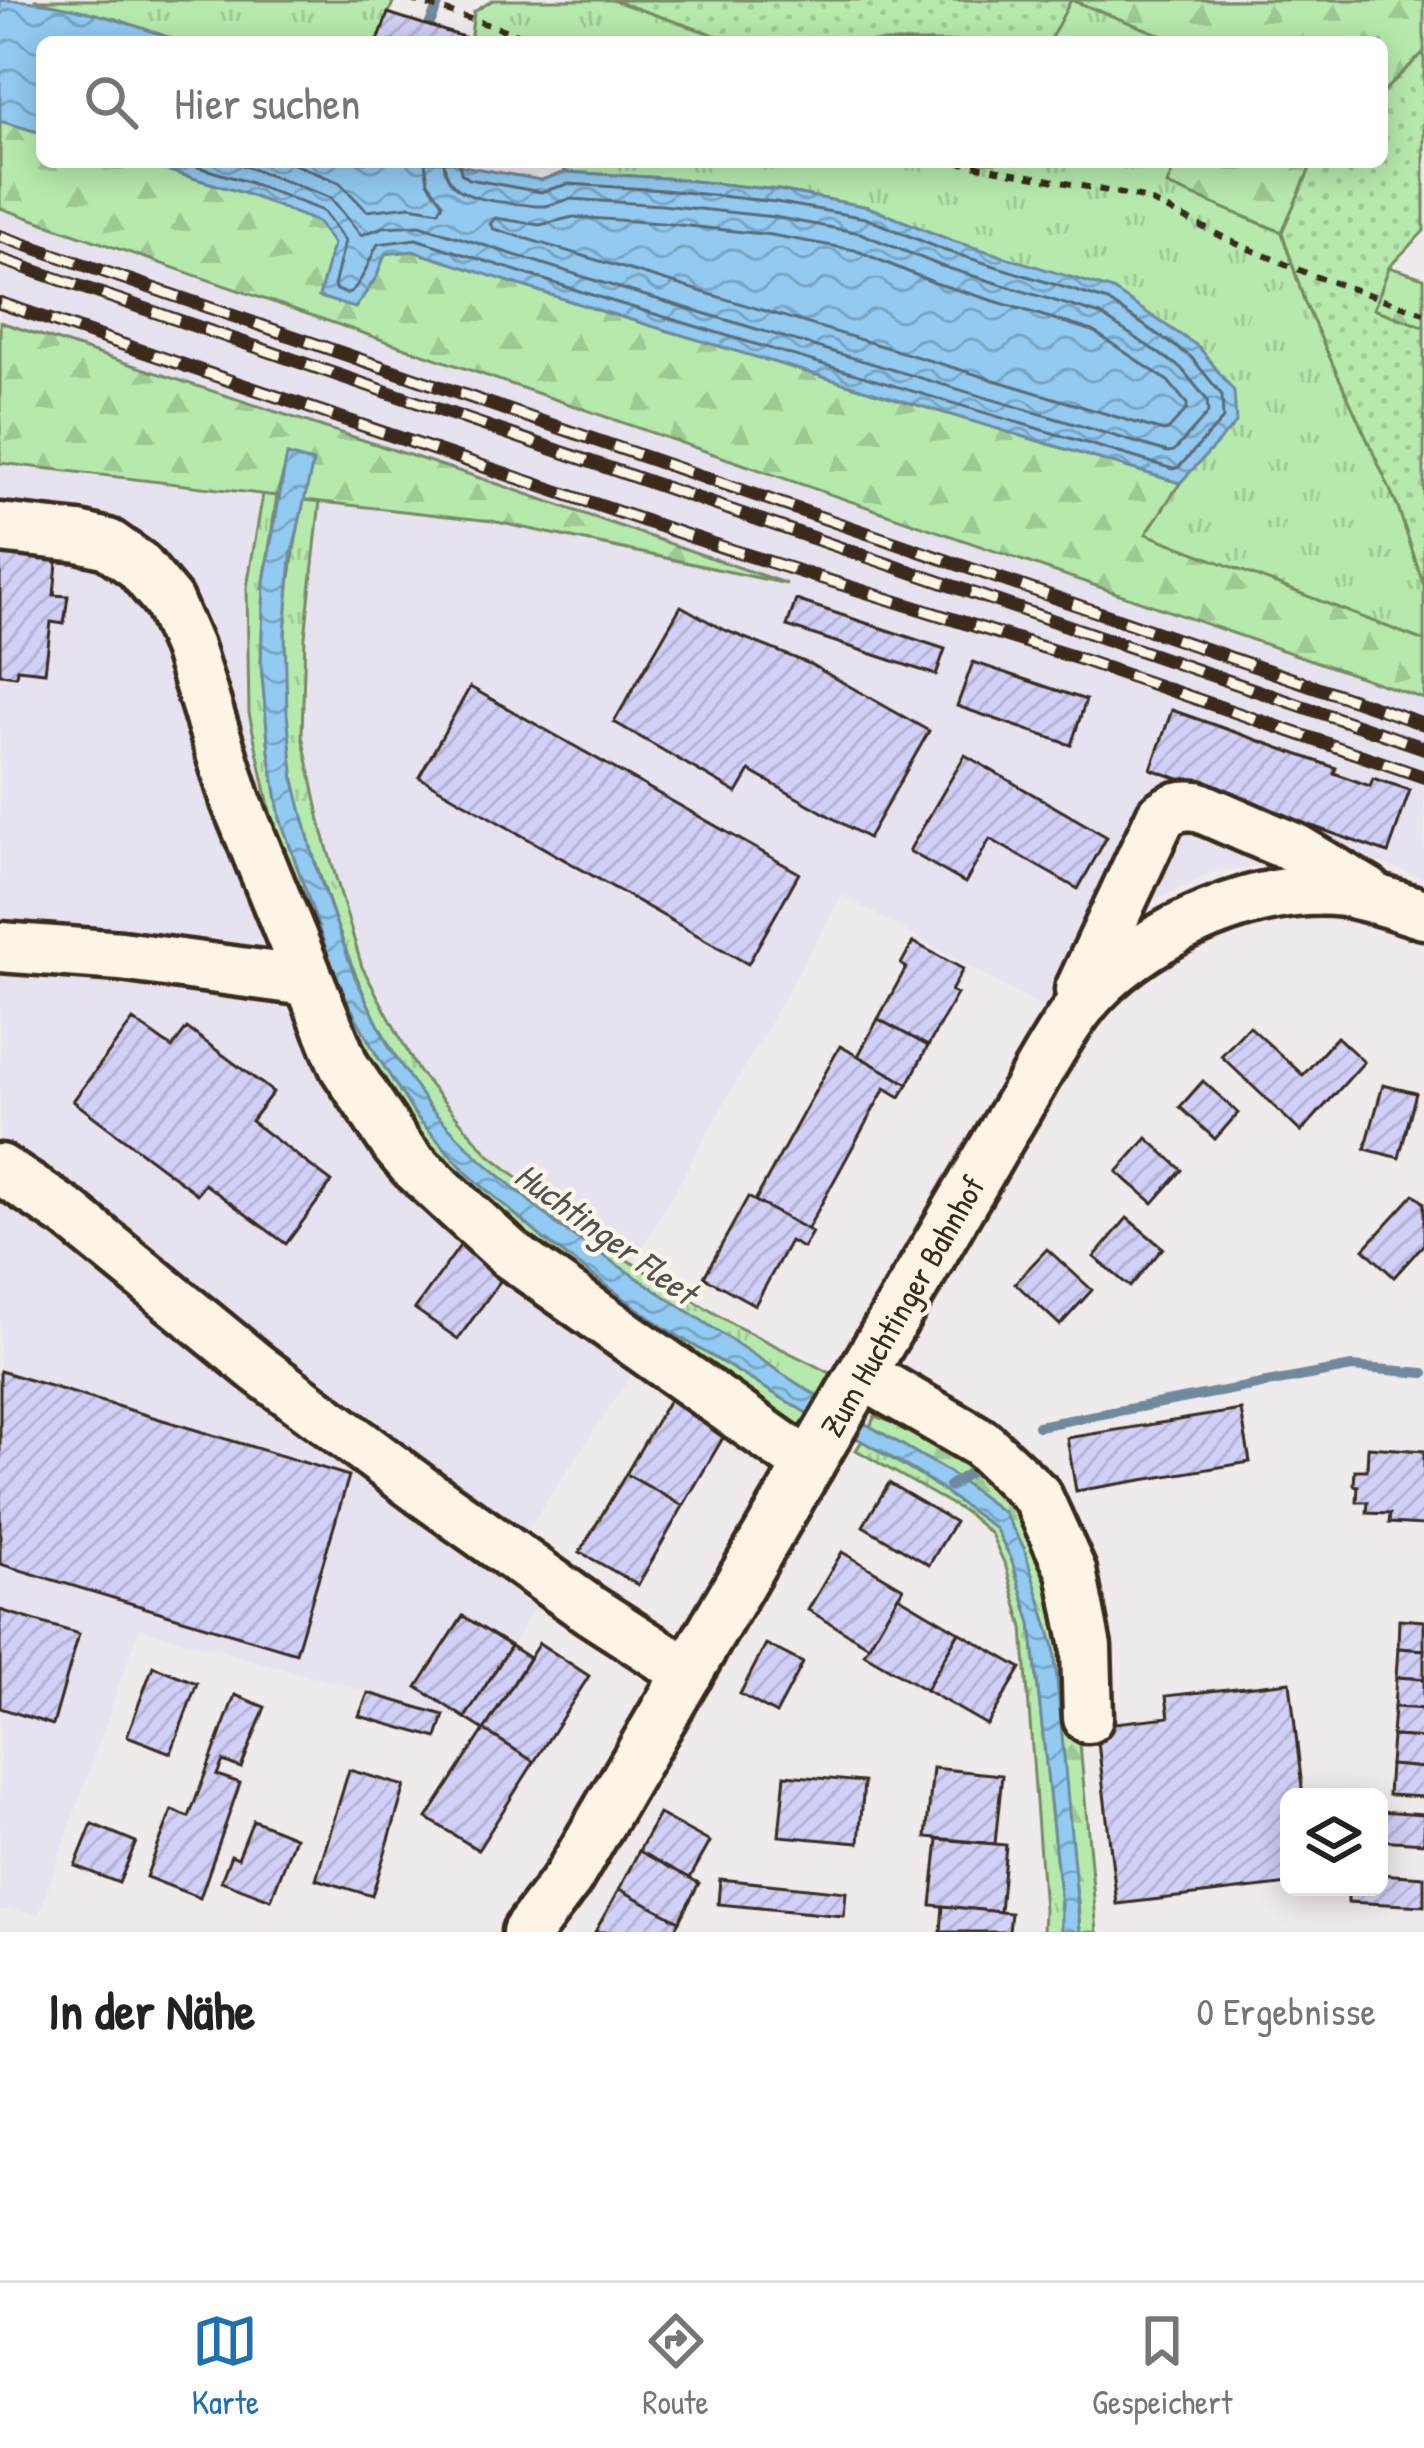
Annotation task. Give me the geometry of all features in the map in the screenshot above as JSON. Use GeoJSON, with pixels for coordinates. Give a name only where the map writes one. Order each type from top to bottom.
{"type":"FeatureCollection","features":[{"type":"Feature","properties":{"kind":"street"},"geometry":{"type":"LineString","coordinates":[[0,528],[79,536],[108,544],[138,565],[168,602],[188,647],[236,801],[307,981],[344,1066],[413,1165],[511,1255],[835,1420],[981,1443],[1037,1496],[1071,1571],[1086,1647],[1088,1718]]}},
{"type":"Feature","properties":{"kind":"street"},"geometry":{"type":"LineString","coordinates":[[1052,1050],[1161,816],[1172,808],[1197,806],[1296,849],[1403,907]]}},
{"type":"Feature","properties":{"kind":"street","name":"Zum Huchtinger Bahnhof"},"geometry":{"type":"LineString","coordinates":[[526,1932],[568,1878],[1052,1050],[1090,993],[1121,964],[1189,923],[1237,904],[1282,894],[1340,892],[1403,907]]}},
{"type":"Feature","properties":{"kind":"street"},"geometry":{"type":"LineString","coordinates":[[0,947],[122,956],[307,981]]}},
{"type":"Feature","properties":{"kind":"street"},"geometry":{"type":"LineString","coordinates":[[0,1168],[70,1215],[257,1368],[422,1491],[688,1673]]}},
{"type":"Feature","properties":{"kind":"path"},"geometry":{"type":"LineString","coordinates":[[411,0],[524,36]]}},
{"type":"Feature","properties":{"kind":"path"},"geometry":{"type":"LineString","coordinates":[[988,168],[1144,198],[1314,276],[1424,314]]}},
{"type":"Feature","properties":{"kind":"shaded area"},"geometry":{"type":"Polygon","coordinates":[[[0,208],[1424,699],[1424,878],[1347,852],[1214,872],[1136,909],[1059,980],[1043,1008],[842,895],[633,1264],[488,1154],[418,1072],[362,967],[322,830],[302,735],[305,637],[320,501],[492,521],[774,580],[489,481],[0,322],[0,208]]]}},
{"type":"Feature","properties":{"kind":"shaded area"},"geometry":{"type":"Polygon","coordinates":[[[0,463],[263,494],[247,587],[249,712],[271,816],[393,1104],[800,1433],[774,1480],[744,1439],[635,1369],[521,1539],[542,1596],[465,1719],[139,1628],[39,1914],[0,1909],[0,463]]]}},
{"type":"Feature","properties":{"kind":"green space"},"geometry":{"type":"Polygon","coordinates":[[[34,0],[394,0],[379,36],[165,36],[34,0]]]}},
{"type":"Feature","properties":{"kind":"green space"},"geometry":{"type":"Polygon","coordinates":[[[493,0],[1410,0],[1377,36],[471,36],[474,12],[493,0]]]}},
{"type":"Feature","properties":{"kind":"green space"},"geometry":{"type":"Polygon","coordinates":[[[612,0],[1071,0],[1052,36],[717,36],[612,0]]]}},
{"type":"Feature","properties":{"kind":"green space"},"geometry":{"type":"Polygon","coordinates":[[[1071,0],[1424,0],[1424,52],[1388,87],[1388,36],[1164,36],[1071,0]]]}},
{"type":"Feature","properties":{"kind":"green space"},"geometry":{"type":"Polygon","coordinates":[[[1424,52],[1424,231],[1389,267],[1374,309],[1424,327],[1424,586],[1398,507],[1305,303],[1282,232],[1310,168],[1388,168],[1388,87],[1424,52]]]}},
{"type":"Feature","properties":{"kind":"green space"},"geometry":{"type":"Polygon","coordinates":[[[0,121],[36,131],[36,168],[159,168],[244,193],[318,222],[334,244],[319,296],[356,307],[377,276],[385,253],[413,251],[1180,483],[1146,534],[1424,641],[1424,699],[0,208],[0,121]]]}},
{"type":"Feature","properties":{"kind":"green space"},"geometry":{"type":"Polygon","coordinates":[[[564,168],[1258,168],[1222,208],[1282,232],[1305,303],[1398,507],[1424,586],[1424,641],[1145,534],[1180,483],[950,240],[868,207],[778,190],[566,172],[564,168]]]}},
{"type":"Feature","properties":{"kind":"green space"},"geometry":{"type":"Polygon","coordinates":[[[1174,168],[1310,168],[1282,232],[1167,185],[1174,168]]]}},
{"type":"Feature","properties":{"kind":"green space"},"geometry":{"type":"Polygon","coordinates":[[[1389,267],[1424,278],[1424,327],[1373,309],[1389,267]]]}},
{"type":"Feature","properties":{"kind":"green space"},"geometry":{"type":"Polygon","coordinates":[[[0,322],[787,584],[492,521],[304,500],[312,463],[288,455],[277,496],[0,463],[0,322]]]}},
{"type":"Feature","properties":{"kind":"green space"},"geometry":{"type":"Polygon","coordinates":[[[263,494],[277,496],[264,582],[261,664],[280,818],[340,988],[376,1054],[416,1116],[468,1174],[545,1240],[663,1327],[810,1415],[800,1433],[558,1266],[448,1173],[394,1104],[327,978],[271,816],[249,713],[247,587],[263,494]]]}},
{"type":"Feature","properties":{"kind":"green space"},"geometry":{"type":"Polygon","coordinates":[[[304,500],[320,501],[305,637],[302,735],[322,830],[362,967],[418,1071],[488,1154],[606,1247],[734,1325],[834,1375],[820,1397],[592,1249],[504,1183],[451,1133],[387,1042],[338,928],[307,836],[294,779],[285,639],[304,500]]]}},
{"type":"Feature","properties":{"kind":"green space"},"geometry":{"type":"Polygon","coordinates":[[[875,1416],[935,1439],[1007,1492],[1049,1561],[1071,1645],[1097,1932],[1080,1932],[1024,1548],[1003,1513],[949,1472],[870,1426],[875,1416]]]}},
{"type":"Feature","properties":{"kind":"green space"},"geometry":{"type":"Polygon","coordinates":[[[862,1441],[954,1496],[996,1529],[1011,1558],[1031,1623],[1061,1932],[1043,1932],[1023,1628],[1006,1567],[991,1534],[965,1512],[856,1450],[862,1441]]]}},
{"type":"Feature","properties":{"kind":"water"},"geometry":{"type":"Polygon","coordinates":[[[0,0],[70,8],[165,36],[36,36],[36,131],[0,121],[0,0]]]}},
{"type":"Feature","properties":{"kind":"water"},"geometry":{"type":"Polygon","coordinates":[[[159,168],[475,168],[541,180],[566,172],[778,190],[868,207],[950,240],[1113,290],[1199,347],[1234,391],[1236,423],[1180,483],[413,251],[385,254],[377,276],[355,308],[319,297],[333,244],[318,222],[244,193],[159,168]]]}},
{"type":"Feature","properties":{"kind":"water"},"geometry":{"type":"Polygon","coordinates":[[[287,455],[313,462],[291,558],[285,633],[294,781],[316,867],[355,977],[390,1049],[430,1108],[482,1161],[560,1227],[807,1390],[949,1472],[1004,1513],[1024,1548],[1054,1647],[1080,1932],[1061,1932],[1031,1623],[1011,1558],[996,1529],[918,1473],[663,1327],[545,1240],[468,1174],[416,1116],[340,988],[280,818],[269,751],[261,664],[264,582],[287,455]]]}},
{"type":"Feature","properties":{"kind":"building"},"geometry":{"type":"Polygon","coordinates":[[[388,13],[461,36],[380,36],[388,13]]]}},
{"type":"Feature","properties":{"kind":"building"},"geometry":{"type":"Polygon","coordinates":[[[0,548],[58,552],[54,595],[68,596],[64,624],[51,622],[45,672],[17,669],[16,676],[0,674],[0,548]]]}},
{"type":"Feature","properties":{"kind":"building"},"geometry":{"type":"Polygon","coordinates":[[[796,600],[945,649],[936,675],[787,626],[796,600]]]}},
{"type":"Feature","properties":{"kind":"building"},"geometry":{"type":"Polygon","coordinates":[[[681,606],[722,629],[810,664],[929,731],[868,838],[750,771],[737,793],[614,722],[681,606]]]}},
{"type":"Feature","properties":{"kind":"building"},"geometry":{"type":"Polygon","coordinates":[[[973,662],[1086,700],[1071,745],[957,706],[973,662]]]}},
{"type":"Feature","properties":{"kind":"building"},"geometry":{"type":"Polygon","coordinates":[[[470,687],[799,873],[748,964],[419,777],[470,687]]]}},
{"type":"Feature","properties":{"kind":"building"},"geometry":{"type":"Polygon","coordinates":[[[1172,710],[1336,768],[1334,773],[1370,786],[1373,778],[1410,790],[1388,853],[1151,769],[1172,710]]]}},
{"type":"Feature","properties":{"kind":"building"},"geometry":{"type":"Polygon","coordinates":[[[965,755],[1107,837],[1078,889],[990,839],[965,883],[909,851],[965,755]]]}},
{"type":"Feature","properties":{"kind":"building"},"geometry":{"type":"Polygon","coordinates":[[[913,942],[963,969],[951,991],[957,994],[928,1046],[878,1019],[906,968],[901,964],[913,942]]]}},
{"type":"Feature","properties":{"kind":"building"},"geometry":{"type":"Polygon","coordinates":[[[878,1019],[928,1046],[908,1084],[858,1056],[878,1019]]]}},
{"type":"Feature","properties":{"kind":"building"},"geometry":{"type":"Polygon","coordinates":[[[133,1020],[172,1048],[187,1028],[273,1092],[251,1121],[332,1182],[286,1244],[205,1184],[197,1194],[73,1101],[133,1020]]]}},
{"type":"Feature","properties":{"kind":"building"},"geometry":{"type":"Polygon","coordinates":[[[1249,1026],[1303,1075],[1337,1037],[1364,1062],[1301,1132],[1221,1056],[1249,1026]]]}},
{"type":"Feature","properties":{"kind":"building"},"geometry":{"type":"Polygon","coordinates":[[[840,1046],[908,1084],[900,1097],[885,1088],[807,1230],[755,1201],[840,1046]]]}},
{"type":"Feature","properties":{"kind":"building"},"geometry":{"type":"Polygon","coordinates":[[[1203,1081],[1238,1113],[1215,1139],[1180,1107],[1203,1081]]]}},
{"type":"Feature","properties":{"kind":"building"},"geometry":{"type":"Polygon","coordinates":[[[1383,1085],[1416,1093],[1399,1158],[1365,1149],[1383,1085]]]}},
{"type":"Feature","properties":{"kind":"building"},"geometry":{"type":"Polygon","coordinates":[[[1147,1138],[1182,1170],[1153,1203],[1117,1172],[1147,1138]]]}},
{"type":"Feature","properties":{"kind":"building"},"geometry":{"type":"Polygon","coordinates":[[[1414,1194],[1424,1203],[1424,1244],[1394,1277],[1364,1249],[1414,1194]]]}},
{"type":"Feature","properties":{"kind":"building"},"geometry":{"type":"Polygon","coordinates":[[[748,1197],[812,1232],[803,1248],[790,1241],[755,1305],[704,1277],[748,1197]]]}},
{"type":"Feature","properties":{"kind":"building"},"geometry":{"type":"Polygon","coordinates":[[[1127,1218],[1163,1248],[1130,1287],[1094,1257],[1127,1218]]]}},
{"type":"Feature","properties":{"kind":"building"},"geometry":{"type":"Polygon","coordinates":[[[464,1240],[508,1270],[458,1339],[415,1309],[464,1240]]]}},
{"type":"Feature","properties":{"kind":"building"},"geometry":{"type":"Polygon","coordinates":[[[1047,1249],[1092,1290],[1060,1325],[1015,1283],[1047,1249]]]}},
{"type":"Feature","properties":{"kind":"building"},"geometry":{"type":"Polygon","coordinates":[[[0,1371],[349,1476],[296,1653],[0,1564],[0,1371]]]}},
{"type":"Feature","properties":{"kind":"building"},"geometry":{"type":"Polygon","coordinates":[[[670,1398],[727,1431],[683,1506],[626,1474],[670,1398]]]}},
{"type":"Feature","properties":{"kind":"building"},"geometry":{"type":"Polygon","coordinates":[[[1241,1410],[1250,1462],[1076,1491],[1067,1438],[1241,1410]]]}},
{"type":"Feature","properties":{"kind":"building"},"geometry":{"type":"Polygon","coordinates":[[[1368,1447],[1424,1451],[1424,1525],[1389,1523],[1390,1514],[1367,1513],[1368,1502],[1357,1502],[1355,1470],[1367,1470],[1368,1447]]]}},
{"type":"Feature","properties":{"kind":"building"},"geometry":{"type":"Polygon","coordinates":[[[626,1474],[683,1506],[638,1585],[580,1552],[626,1474]]]}},
{"type":"Feature","properties":{"kind":"building"},"geometry":{"type":"Polygon","coordinates":[[[889,1483],[955,1522],[929,1565],[863,1526],[889,1483]]]}},
{"type":"Feature","properties":{"kind":"building"},"geometry":{"type":"Polygon","coordinates":[[[842,1552],[903,1588],[869,1646],[808,1610],[842,1552]]]}},
{"type":"Feature","properties":{"kind":"building"},"geometry":{"type":"Polygon","coordinates":[[[898,1596],[959,1632],[926,1690],[864,1654],[898,1596]]]}},
{"type":"Feature","properties":{"kind":"building"},"geometry":{"type":"Polygon","coordinates":[[[0,1610],[79,1634],[53,1725],[0,1708],[0,1610]]]}},
{"type":"Feature","properties":{"kind":"building"},"geometry":{"type":"Polygon","coordinates":[[[463,1616],[511,1646],[465,1718],[417,1687],[463,1616]]]}},
{"type":"Feature","properties":{"kind":"building"},"geometry":{"type":"Polygon","coordinates":[[[1399,1619],[1424,1621],[1424,1650],[1398,1648],[1399,1619]]]}},
{"type":"Feature","properties":{"kind":"building"},"geometry":{"type":"Polygon","coordinates":[[[959,1632],[1021,1668],[987,1725],[926,1690],[959,1632]]]}},
{"type":"Feature","properties":{"kind":"building"},"geometry":{"type":"Polygon","coordinates":[[[539,1643],[589,1676],[534,1762],[484,1730],[539,1643]]]}},
{"type":"Feature","properties":{"kind":"building"},"geometry":{"type":"Polygon","coordinates":[[[766,1644],[803,1663],[776,1714],[740,1694],[766,1644]]]}},
{"type":"Feature","properties":{"kind":"building"},"geometry":{"type":"Polygon","coordinates":[[[511,1646],[529,1658],[484,1730],[465,1718],[511,1646]]]}},
{"type":"Feature","properties":{"kind":"building"},"geometry":{"type":"Polygon","coordinates":[[[1398,1648],[1424,1650],[1424,1679],[1396,1677],[1398,1648]]]}},
{"type":"Feature","properties":{"kind":"building"},"geometry":{"type":"Polygon","coordinates":[[[153,1666],[197,1683],[171,1753],[127,1736],[153,1666]]]}},
{"type":"Feature","properties":{"kind":"building"},"geometry":{"type":"Polygon","coordinates":[[[1396,1677],[1424,1679],[1424,1709],[1394,1707],[1396,1677]]]}},
{"type":"Feature","properties":{"kind":"building"},"geometry":{"type":"Polygon","coordinates":[[[1290,1682],[1302,1788],[1280,1788],[1280,1885],[1117,1904],[1096,1725],[1169,1717],[1166,1696],[1290,1682]]]}},
{"type":"Feature","properties":{"kind":"building"},"geometry":{"type":"Polygon","coordinates":[[[368,1693],[444,1715],[437,1738],[359,1716],[368,1693]]]}},
{"type":"Feature","properties":{"kind":"building"},"geometry":{"type":"Polygon","coordinates":[[[235,1695],[265,1707],[241,1768],[223,1761],[217,1775],[240,1783],[200,1898],[146,1877],[172,1810],[189,1817],[235,1695]]]}},
{"type":"Feature","properties":{"kind":"building"},"geometry":{"type":"Polygon","coordinates":[[[1394,1707],[1424,1709],[1424,1738],[1392,1736],[1394,1707]]]}},
{"type":"Feature","properties":{"kind":"building"},"geometry":{"type":"Polygon","coordinates":[[[484,1730],[534,1762],[478,1850],[427,1818],[484,1730]]]}},
{"type":"Feature","properties":{"kind":"building"},"geometry":{"type":"Polygon","coordinates":[[[1392,1736],[1424,1738],[1424,1768],[1390,1765],[1392,1736]]]}},
{"type":"Feature","properties":{"kind":"building"},"geometry":{"type":"Polygon","coordinates":[[[1390,1765],[1424,1768],[1424,1797],[1388,1795],[1390,1765]]]}},
{"type":"Feature","properties":{"kind":"building"},"geometry":{"type":"Polygon","coordinates":[[[933,1768],[1002,1775],[995,1844],[926,1837],[933,1768]]]}},
{"type":"Feature","properties":{"kind":"building"},"geometry":{"type":"Polygon","coordinates":[[[349,1770],[405,1786],[372,1896],[316,1879],[349,1770]]]}},
{"type":"Feature","properties":{"kind":"building"},"geometry":{"type":"Polygon","coordinates":[[[785,1775],[864,1782],[859,1843],[779,1836],[785,1775]]]}},
{"type":"Feature","properties":{"kind":"building"},"geometry":{"type":"Polygon","coordinates":[[[1388,1812],[1424,1814],[1424,1843],[1388,1841],[1388,1812]]]}},
{"type":"Feature","properties":{"kind":"building"},"geometry":{"type":"Polygon","coordinates":[[[659,1814],[710,1842],[690,1878],[639,1851],[659,1814]]]}},
{"type":"Feature","properties":{"kind":"building"},"geometry":{"type":"Polygon","coordinates":[[[253,1820],[295,1837],[271,1900],[221,1881],[231,1855],[238,1858],[253,1820]]]}},
{"type":"Feature","properties":{"kind":"building"},"geometry":{"type":"Polygon","coordinates":[[[92,1824],[136,1842],[119,1883],[75,1866],[92,1824]]]}},
{"type":"Feature","properties":{"kind":"building"},"geometry":{"type":"Polygon","coordinates":[[[938,1839],[1006,1845],[1000,1912],[931,1905],[938,1839]]]}},
{"type":"Feature","properties":{"kind":"building"},"geometry":{"type":"Polygon","coordinates":[[[639,1851],[699,1883],[679,1921],[619,1889],[639,1851]]]}},
{"type":"Feature","properties":{"kind":"building"},"geometry":{"type":"Polygon","coordinates":[[[1388,1875],[1424,1877],[1424,1906],[1348,1902],[1348,1896],[1388,1896],[1388,1875]]]}},
{"type":"Feature","properties":{"kind":"building"},"geometry":{"type":"Polygon","coordinates":[[[720,1879],[846,1892],[844,1916],[718,1904],[720,1879]]]}},
{"type":"Feature","properties":{"kind":"building"},"geometry":{"type":"Polygon","coordinates":[[[619,1889],[679,1921],[673,1932],[595,1932],[619,1889]]]}},
{"type":"Feature","properties":{"kind":"building"},"geometry":{"type":"Polygon","coordinates":[[[943,1906],[1011,1913],[1009,1932],[941,1932],[943,1906]]]}},
{"type":"Feature","properties":{"kind":"waterway","name":"Huchtinger Fleet"},"geometry":{"type":"LineString","coordinates":[[425,36],[440,0]]}},
{"type":"Feature","properties":{"kind":"waterway"},"geometry":{"type":"LineString","coordinates":[[1038,1426],[1352,1367],[1424,1373]]}},
{"type":"Feature","properties":{"kind":"waterway"},"geometry":{"type":"LineString","coordinates":[[949,1486],[969,1473]]}},
{"type":"Feature","properties":{"kind":"railway"},"geometry":{"type":"LineString","coordinates":[[0,236],[1424,724]]}},
{"type":"Feature","properties":{"kind":"railway"},"geometry":{"type":"LineString","coordinates":[[0,259],[1424,748]]}},
{"type":"Feature","properties":{"kind":"railway"},"geometry":{"type":"LineString","coordinates":[[0,303],[1424,777]]}}]}
